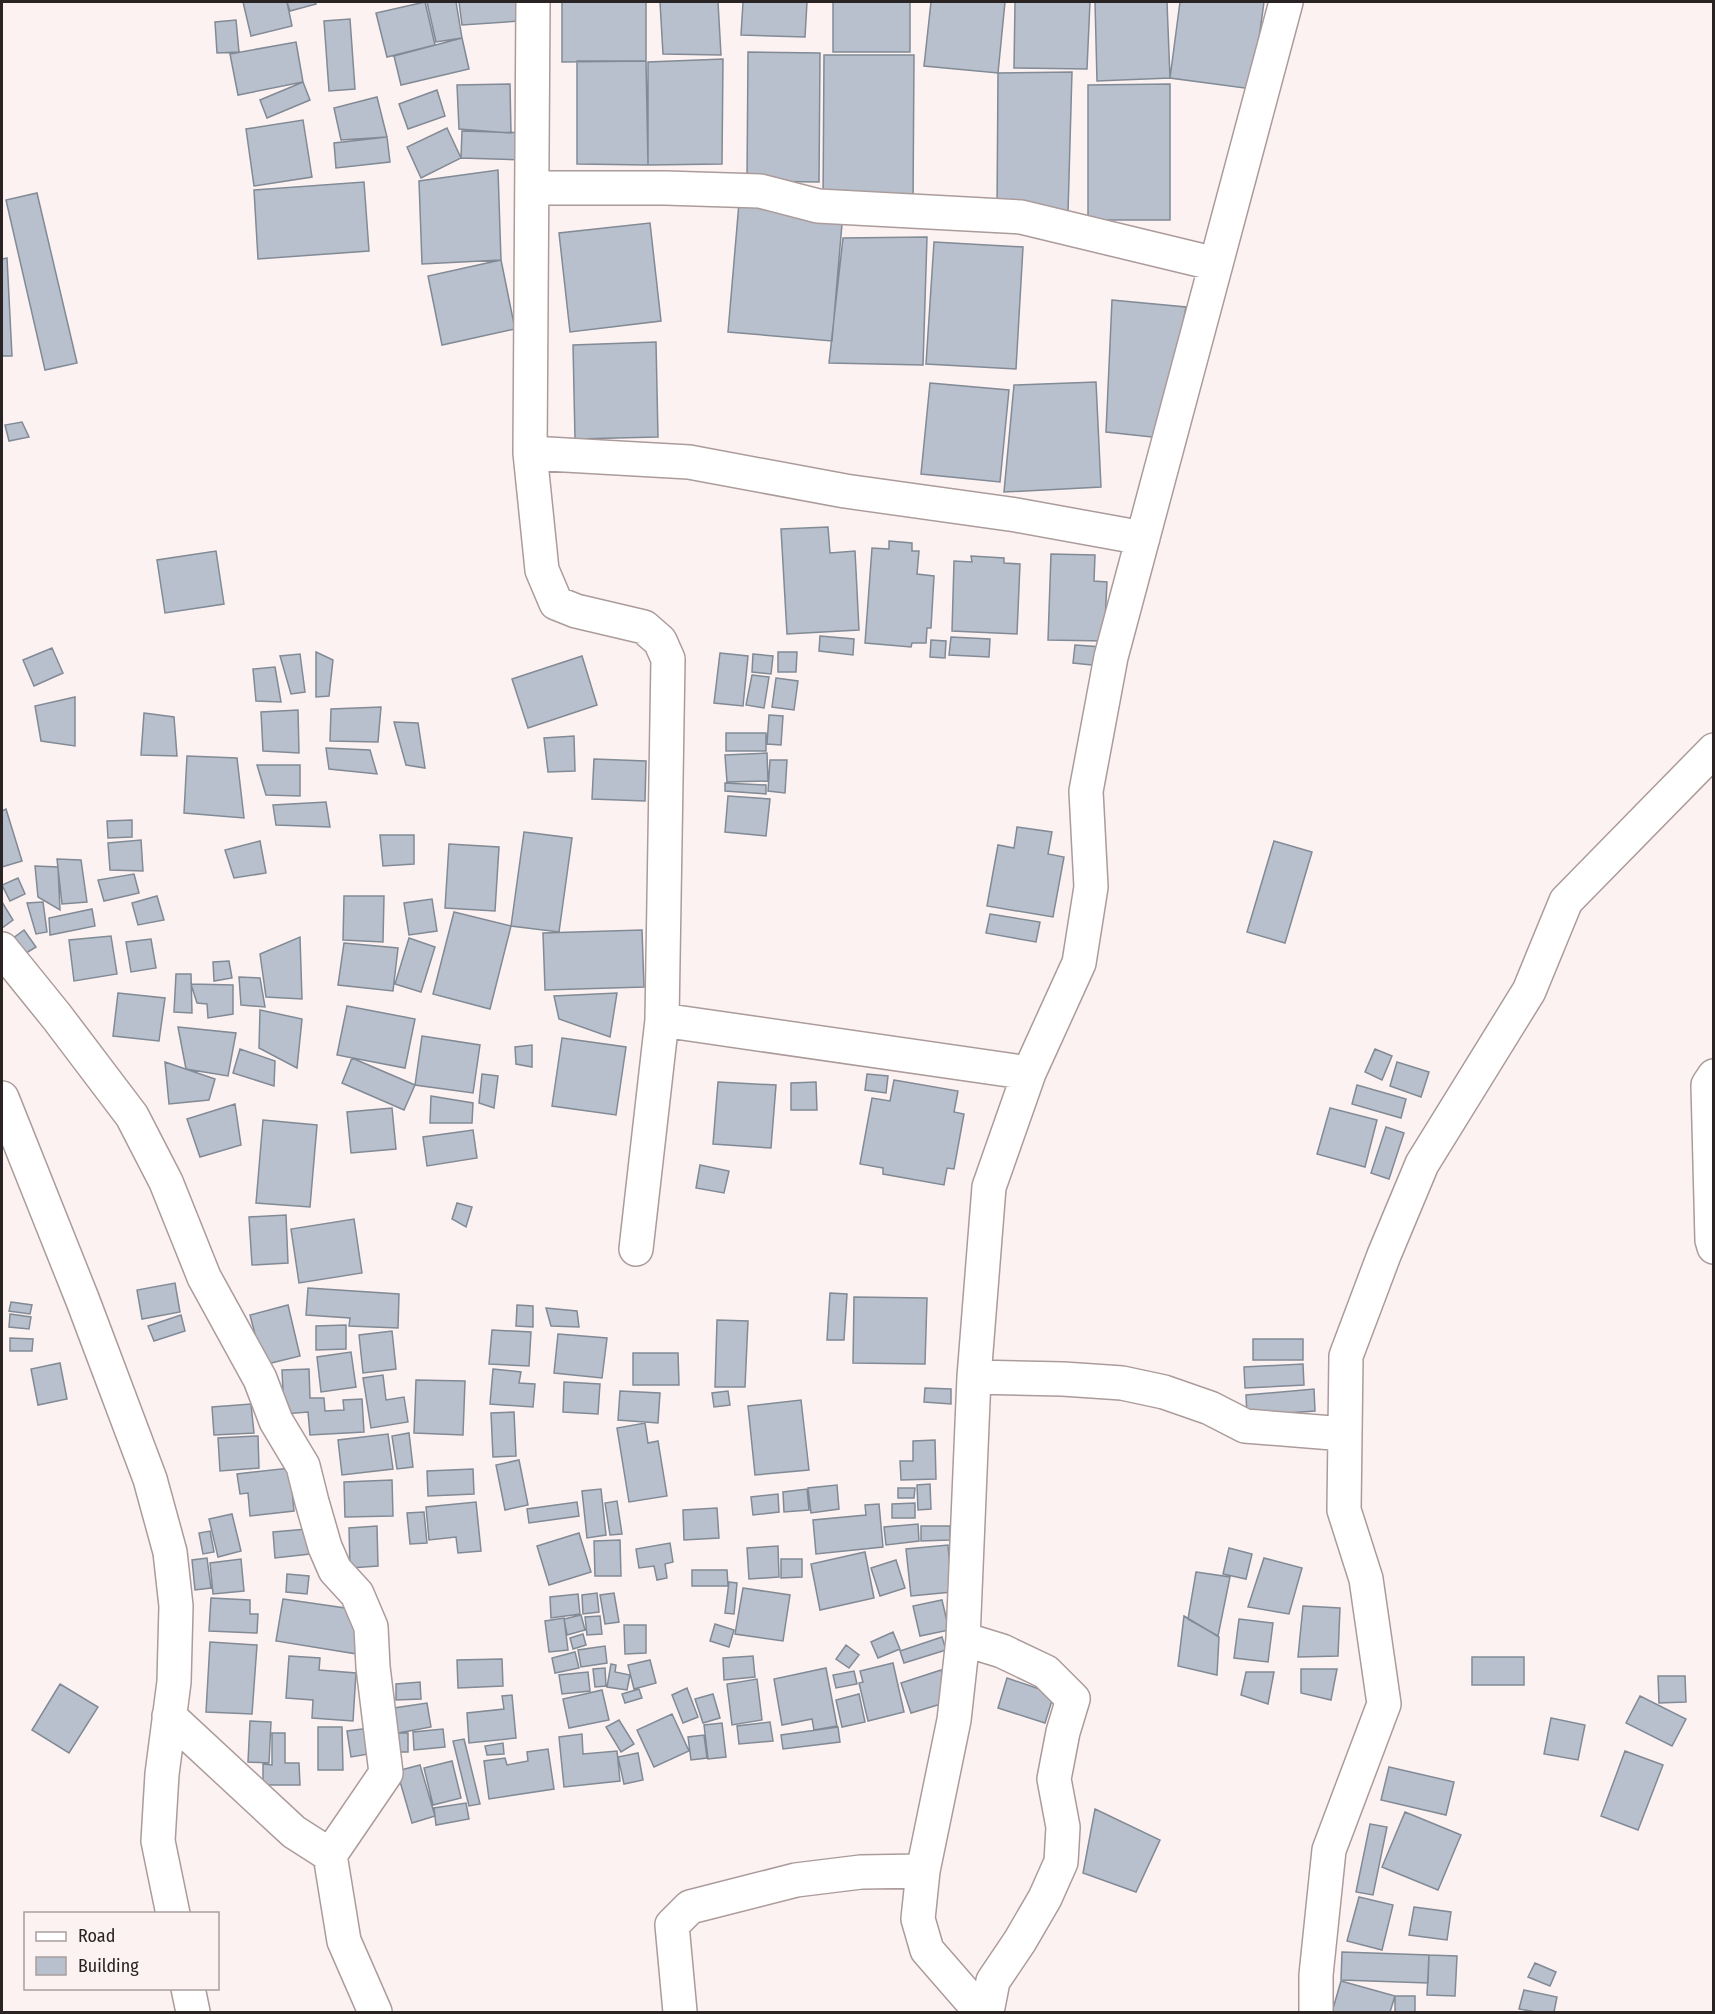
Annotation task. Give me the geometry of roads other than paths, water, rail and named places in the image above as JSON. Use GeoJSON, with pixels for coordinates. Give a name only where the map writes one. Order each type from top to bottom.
{"type":"FeatureCollection","features":[{"type":"Feature","properties":{"kind":"street"},"geometry":{"type":"LineString","coordinates":[[533,2],[530,453],[542,570],[556,603],[576,611],[644,627],[660,641],[668,658],[662,1020],[636,1249]]}},
{"type":"Feature","properties":{"kind":"street"},"geometry":{"type":"LineString","coordinates":[[981,2013],[927,1950],[918,1919],[923,1871],[954,1720],[963,1640],[974,1377],[989,1187],[1029,1073],[1079,963],[1091,886],[1086,791],[1111,657],[1286,2]]}},
{"type":"Feature","properties":{"kind":"street"},"geometry":{"type":"LineString","coordinates":[[532,188],[760,191],[818,206],[1021,217],[1216,264]]}},
{"type":"Feature","properties":{"kind":"street"},"geometry":{"type":"LineString","coordinates":[[530,453],[689,462],[845,491],[1016,515],[1143,538]]}},
{"type":"Feature","properties":{"kind":"street"},"geometry":{"type":"LineString","coordinates":[[1316,2013],[1316,1975],[1329,1850],[1384,1704],[1366,1579],[1344,1510],[1346,1356],[1384,1255],[1422,1164],[1529,991],[1566,901],[1713,750]]}},
{"type":"Feature","properties":{"kind":"street"},"geometry":{"type":"LineString","coordinates":[[2,949],[132,1116],[166,1182],[204,1277],[260,1379],[276,1421],[303,1466],[325,1547],[335,1570],[357,1593],[371,1627],[373,1667],[386,1773],[330,1855],[344,1941],[375,2013]]}},
{"type":"Feature","properties":{"kind":"street"},"geometry":{"type":"LineString","coordinates":[[662,1020],[1029,1073]]}},
{"type":"Feature","properties":{"kind":"street"},"geometry":{"type":"LineString","coordinates":[[1713,1076],[1708,1085],[1713,1247]]}},
{"type":"Feature","properties":{"kind":"street"},"geometry":{"type":"LineString","coordinates":[[2,1098],[83,1301],[150,1479],[170,1552],[176,1606],[174,1682],[162,1774],[158,1841],[173,1912]]}},
{"type":"Feature","properties":{"kind":"street"},"geometry":{"type":"LineString","coordinates":[[974,1377],[1122,1383],[1164,1392],[1210,1408],[1245,1426],[1345,1434]]}},
{"type":"Feature","properties":{"kind":"street"},"geometry":{"type":"LineString","coordinates":[[963,1640],[1002,1651],[1046,1672],[1073,1699],[1063,1732],[1054,1779],[1063,1827],[1061,1862],[1045,1898],[993,1981],[987,2013]]}},
{"type":"Feature","properties":{"kind":"street"},"geometry":{"type":"LineString","coordinates":[[169,1716],[294,1832],[330,1855]]}},
{"type":"Feature","properties":{"kind":"street"},"geometry":{"type":"LineString","coordinates":[[680,2013],[672,1925],[690,1907],[796,1880],[861,1872],[923,1871]]}},
{"type":"Feature","properties":{"kind":"street"},"geometry":{"type":"LineString","coordinates":[[188,1990],[193,2013]]}}]}
